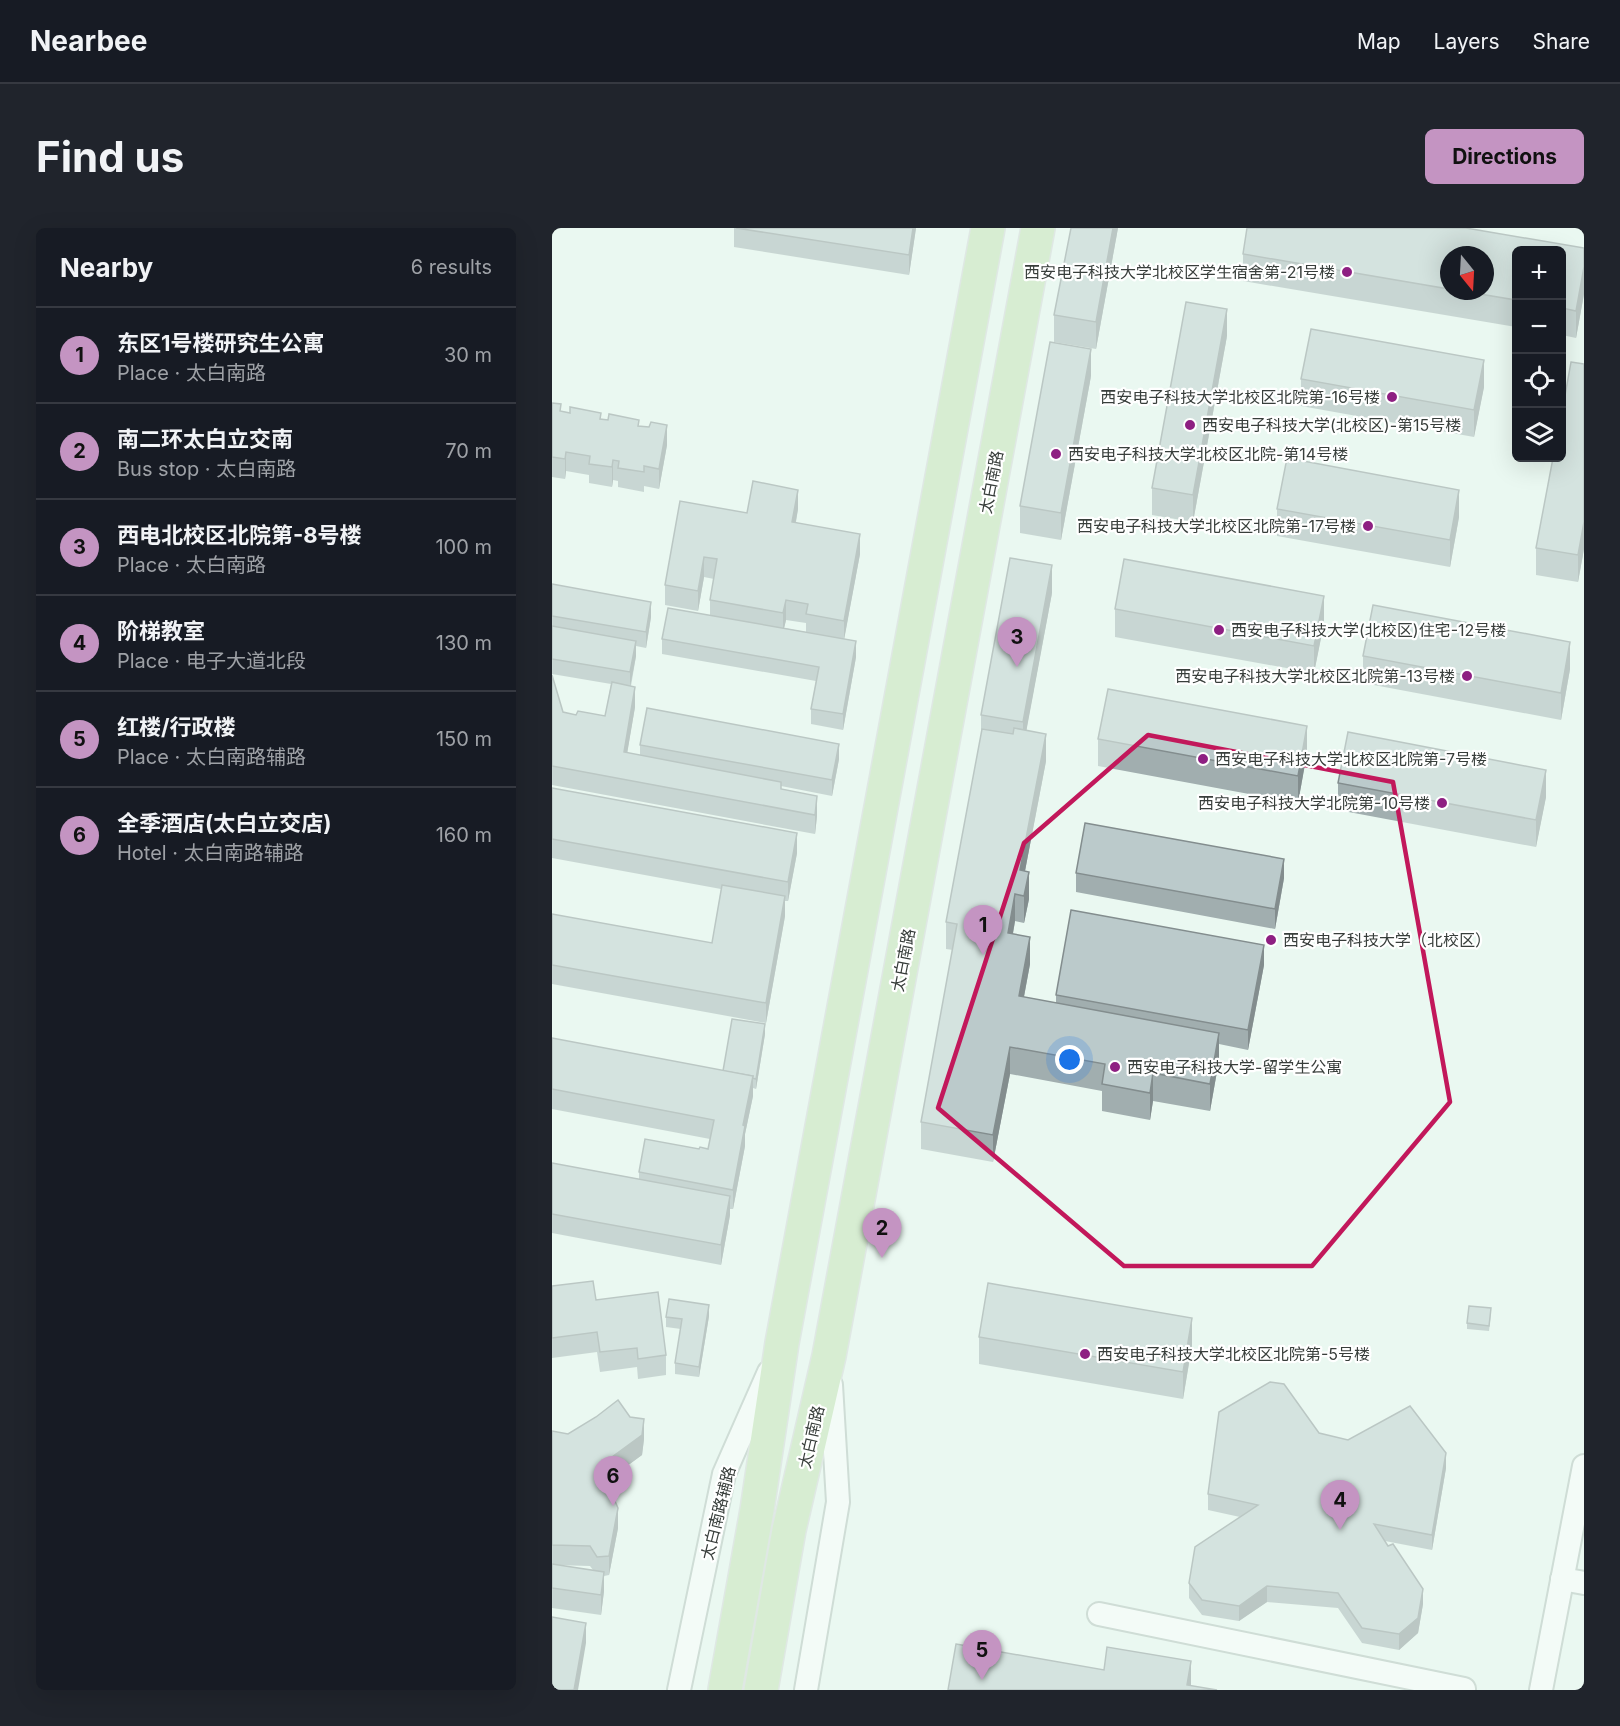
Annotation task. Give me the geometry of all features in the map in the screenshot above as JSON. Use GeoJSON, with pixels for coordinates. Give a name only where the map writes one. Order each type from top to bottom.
{"type":"FeatureCollection","features":[{"type":"Feature","properties":{"kind":"main road"},"geometry":{"type":"LineString","coordinates":[[725,1690],[757,1510],[782,1343],[988,228]]}},
{"type":"Feature","properties":{"kind":"main road","name":"太白南路"},"geometry":{"type":"LineString","coordinates":[[761,1690],[789,1530],[829,1356],[1038,228]]}},
{"type":"Feature","properties":{"kind":"street","name":"太白南路辅路"},"geometry":{"type":"LineString","coordinates":[[679,1690],[724,1474],[782,1343]]}},
{"type":"Feature","properties":{"kind":"street"},"geometry":{"type":"LineString","coordinates":[[806,1690],[838,1502],[829,1356]]}},
{"type":"Feature","properties":{"kind":"street"},"geometry":{"type":"LineString","coordinates":[[1541,1690],[1573,1581],[1584,1466]]}},
{"type":"Feature","properties":{"kind":"street"},"geometry":{"type":"LineString","coordinates":[[1099,1614],[1465,1690]]}},
{"type":"Feature","properties":{"kind":"highlighted area"},"geometry":{"type":"Polygon","coordinates":[[[1148,735],[1393,782],[1450,1102],[1312,1266],[1124,1266],[938,1108],[1024,843],[1148,735]]]}},
{"type":"Feature","properties":{"kind":"building"},"geometry":{"type":"Polygon","coordinates":[[[736,228],[913,228],[909,255],[736,228]]]}},
{"type":"Feature","properties":{"kind":"building"},"geometry":{"type":"Polygon","coordinates":[[[1071,228],[1113,228],[1096,322],[1054,315],[1071,228]]]}},
{"type":"Feature","properties":{"kind":"building"},"geometry":{"type":"Polygon","coordinates":[[[1247,228],[1466,228],[1584,248],[1584,267],[1576,311],[1566,309],[1566,246],[1512,246],[1512,299],[1494,296],[1494,246],[1440,246],[1440,287],[1243,254],[1247,228]]]}},
{"type":"Feature","properties":{"kind":"building","name":"西安电子科技大学(北校区)-第15号楼"},"geometry":{"type":"Polygon","coordinates":[[[1186,302],[1227,309],[1193,495],[1152,488],[1186,302]]]}},
{"type":"Feature","properties":{"kind":"building"},"geometry":{"type":"Polygon","coordinates":[[[1311,329],[1484,360],[1474,410],[1301,379],[1311,329]]]}},
{"type":"Feature","properties":{"kind":"building","name":"西安电子科技大学北校区北院-第14号楼"},"geometry":{"type":"Polygon","coordinates":[[[1050,342],[1091,349],[1061,513],[1020,506],[1050,342]]]}},
{"type":"Feature","properties":{"kind":"building"},"geometry":{"type":"Polygon","coordinates":[[[1571,362],[1584,364],[1584,522],[1578,555],[1536,548],[1552,462],[1566,462],[1566,390],[1571,362]]]}},
{"type":"Feature","properties":{"kind":"building"},"geometry":{"type":"Polygon","coordinates":[[[552,403],[561,404],[560,411],[570,413],[570,407],[601,413],[600,419],[608,420],[609,414],[639,420],[638,426],[649,427],[651,422],[667,425],[659,469],[644,466],[644,472],[618,468],[619,461],[613,460],[612,467],[589,464],[590,456],[566,452],[565,459],[552,457],[552,403]]]}},
{"type":"Feature","properties":{"kind":"building"},"geometry":{"type":"Polygon","coordinates":[[[1287,458],[1459,490],[1450,540],[1277,509],[1287,458]]]}},
{"type":"Feature","properties":{"kind":"building"},"geometry":{"type":"Polygon","coordinates":[[[753,481],[798,490],[792,522],[860,534],[844,621],[806,614],[808,604],[786,600],[783,613],[710,600],[717,559],[704,557],[698,591],[665,585],[680,501],[747,513],[753,481]]]}},
{"type":"Feature","properties":{"kind":"building"},"geometry":{"type":"Polygon","coordinates":[[[1010,558],[1052,565],[1023,722],[981,715],[1010,558]]]}},
{"type":"Feature","properties":{"kind":"building"},"geometry":{"type":"Polygon","coordinates":[[[1124,559],[1324,596],[1314,646],[1115,609],[1124,559]]]}},
{"type":"Feature","properties":{"kind":"building"},"geometry":{"type":"Polygon","coordinates":[[[552,584],[651,602],[646,632],[552,616],[552,584]]]}},
{"type":"Feature","properties":{"kind":"building"},"geometry":{"type":"Polygon","coordinates":[[[1373,605],[1570,642],[1561,693],[1363,656],[1373,605]]]}},
{"type":"Feature","properties":{"kind":"building"},"geometry":{"type":"Polygon","coordinates":[[[668,608],[856,641],[843,714],[811,709],[819,667],[662,639],[668,608]]]}},
{"type":"Feature","properties":{"kind":"building"},"geometry":{"type":"Polygon","coordinates":[[[552,626],[636,641],[630,672],[552,659],[552,626]]]}},
{"type":"Feature","properties":{"kind":"building"},"geometry":{"type":"Polygon","coordinates":[[[552,675],[563,712],[576,715],[578,711],[605,716],[612,682],[635,687],[624,752],[781,782],[781,789],[817,796],[815,815],[552,766],[552,675]]]}},
{"type":"Feature","properties":{"kind":"building"},"geometry":{"type":"Polygon","coordinates":[[[1108,689],[1307,726],[1298,776],[1098,739],[1108,689]]]}},
{"type":"Feature","properties":{"kind":"building"},"geometry":{"type":"Polygon","coordinates":[[[647,708],[839,744],[832,780],[640,745],[647,708]]]}},
{"type":"Feature","properties":{"kind":"building"},"geometry":{"type":"Polygon","coordinates":[[[1014,728],[1046,734],[1020,870],[1029,872],[1024,896],[1015,894],[1008,933],[1030,937],[1019,996],[1219,1033],[1210,1084],[1153,1073],[1150,1093],[1102,1084],[1105,1064],[1010,1047],[993,1135],[921,1122],[957,924],[946,922],[982,729],[1013,734],[1014,728]]]}},
{"type":"Feature","properties":{"kind":"building"},"geometry":{"type":"Polygon","coordinates":[[[1348,732],[1546,770],[1536,820],[1338,783],[1348,732]]]}},
{"type":"Feature","properties":{"kind":"building"},"geometry":{"type":"Polygon","coordinates":[[[552,788],[797,833],[788,882],[552,839],[552,788]]]}},
{"type":"Feature","properties":{"kind":"building"},"geometry":{"type":"Polygon","coordinates":[[[1085,823],[1284,859],[1275,909],[1076,873],[1085,823]]]}},
{"type":"Feature","properties":{"kind":"building"},"geometry":{"type":"Polygon","coordinates":[[[722,885],[785,896],[766,1003],[552,965],[552,914],[712,943],[722,885]]]}},
{"type":"Feature","properties":{"kind":"building"},"geometry":{"type":"Polygon","coordinates":[[[1071,910],[1264,945],[1248,1030],[1056,995],[1071,910]]]}},
{"type":"Feature","properties":{"kind":"building"},"geometry":{"type":"Polygon","coordinates":[[[732,1019],[765,1024],[756,1079],[752,1078],[753,1076],[723,1071],[732,1019]]]}},
{"type":"Feature","properties":{"kind":"building"},"geometry":{"type":"Polygon","coordinates":[[[552,1038],[753,1076],[733,1190],[639,1172],[645,1139],[708,1149],[714,1120],[552,1089],[552,1038]]]}},
{"type":"Feature","properties":{"kind":"building"},"geometry":{"type":"Polygon","coordinates":[[[552,1163],[730,1196],[721,1245],[552,1214],[552,1163]]]}},
{"type":"Feature","properties":{"kind":"building"},"geometry":{"type":"Polygon","coordinates":[[[593,1281],[596,1300],[658,1292],[666,1355],[638,1359],[637,1348],[600,1352],[597,1332],[552,1338],[552,1286],[593,1281]]]}},
{"type":"Feature","properties":{"kind":"building"},"geometry":{"type":"Polygon","coordinates":[[[988,1283],[1192,1318],[1183,1372],[979,1337],[988,1283]]]}},
{"type":"Feature","properties":{"kind":"building"},"geometry":{"type":"Polygon","coordinates":[[[669,1299],[709,1305],[699,1367],[675,1363],[682,1319],[666,1317],[669,1299]]]}},
{"type":"Feature","properties":{"kind":"building"},"geometry":{"type":"Polygon","coordinates":[[[1469,1306],[1491,1308],[1489,1326],[1467,1323],[1469,1306]]]}},
{"type":"Feature","properties":{"kind":"building"},"geometry":{"type":"Polygon","coordinates":[[[1270,1382],[1284,1384],[1319,1433],[1348,1440],[1410,1406],[1446,1453],[1432,1535],[1374,1524],[1388,1546],[1393,1544],[1423,1589],[1418,1618],[1399,1634],[1362,1628],[1338,1593],[1267,1586],[1239,1606],[1202,1600],[1189,1583],[1195,1547],[1258,1505],[1208,1494],[1219,1412],[1270,1382]]]}},
{"type":"Feature","properties":{"kind":"building"},"geometry":{"type":"Polygon","coordinates":[[[618,1400],[630,1417],[644,1419],[642,1435],[608,1460],[616,1462],[612,1485],[603,1483],[611,1492],[618,1508],[609,1556],[597,1557],[590,1546],[552,1545],[552,1431],[568,1434],[618,1400]]]}},
{"type":"Feature","properties":{"kind":"building"},"geometry":{"type":"Polygon","coordinates":[[[552,1564],[604,1572],[601,1595],[552,1588],[552,1564]]]}},
{"type":"Feature","properties":{"kind":"building"},"geometry":{"type":"Polygon","coordinates":[[[552,1617],[586,1623],[574,1690],[552,1690],[552,1617]]]}},
{"type":"Feature","properties":{"kind":"building"},"geometry":{"type":"Polygon","coordinates":[[[956,1644],[1104,1670],[1107,1647],[1191,1661],[1187,1685],[1217,1690],[948,1690],[956,1644]]]}},
{"type":"Feature","properties":{"kind":"place","name":"西安电子科技大学北校区学生宿舍第-21号楼"},"geometry":{"type":"Point","coordinates":[1347,272]}},
{"type":"Feature","properties":{"kind":"place","name":"西安电子科技大学北校区北院第-16号楼"},"geometry":{"type":"Point","coordinates":[1392,397]}},
{"type":"Feature","properties":{"kind":"place","name":"西安电子科技大学(北校区)-第15号楼"},"geometry":{"type":"Point","coordinates":[1190,425]}},
{"type":"Feature","properties":{"kind":"place","name":"西安电子科技大学北校区北院-第14号楼"},"geometry":{"type":"Point","coordinates":[1056,454]}},
{"type":"Feature","properties":{"kind":"place","name":"西安电子科技大学北校区北院第-17号楼"},"geometry":{"type":"Point","coordinates":[1368,526]}},
{"type":"Feature","properties":{"kind":"place","name":"西安电子科技大学(北校区)住宅-12号楼"},"geometry":{"type":"Point","coordinates":[1219,630]}},
{"type":"Feature","properties":{"kind":"place","name":"西电北校区北院第-8号楼"},"geometry":{"type":"Point","coordinates":[1017,667]}},
{"type":"Feature","properties":{"kind":"place","name":"西安电子科技大学北校区北院第-13号楼"},"geometry":{"type":"Point","coordinates":[1467,676]}},
{"type":"Feature","properties":{"kind":"place","name":"西安电子科技大学北校区北院第-7号楼"},"geometry":{"type":"Point","coordinates":[1203,759]}},
{"type":"Feature","properties":{"kind":"place","name":"西安电子科技大学北院第-10号楼"},"geometry":{"type":"Point","coordinates":[1442,803]}},
{"type":"Feature","properties":{"kind":"place","name":"西安电子科技大学（北校区）"},"geometry":{"type":"Point","coordinates":[1271,940]}},
{"type":"Feature","properties":{"kind":"place","name":"东区1号楼研究生公寓"},"geometry":{"type":"Point","coordinates":[983,955]}},
{"type":"Feature","properties":{"kind":"place","name":"西安电子科技大学-留学生公寓"},"geometry":{"type":"Point","coordinates":[1115,1067]}},
{"type":"Feature","properties":{"kind":"place","name":"南二环太白立交南"},"geometry":{"type":"Point","coordinates":[882,1258]}},
{"type":"Feature","properties":{"kind":"place","name":"西安电子科技大学北校区北院第-5号楼"},"geometry":{"type":"Point","coordinates":[1085,1354]}},
{"type":"Feature","properties":{"kind":"place","name":"全季酒店(太白立交店)"},"geometry":{"type":"Point","coordinates":[613,1506]}},
{"type":"Feature","properties":{"kind":"place","name":"阶梯教室"},"geometry":{"type":"Point","coordinates":[1340,1530]}},
{"type":"Feature","properties":{"kind":"place","name":"红楼/行政楼"},"geometry":{"type":"Point","coordinates":[982,1680]}}]}
